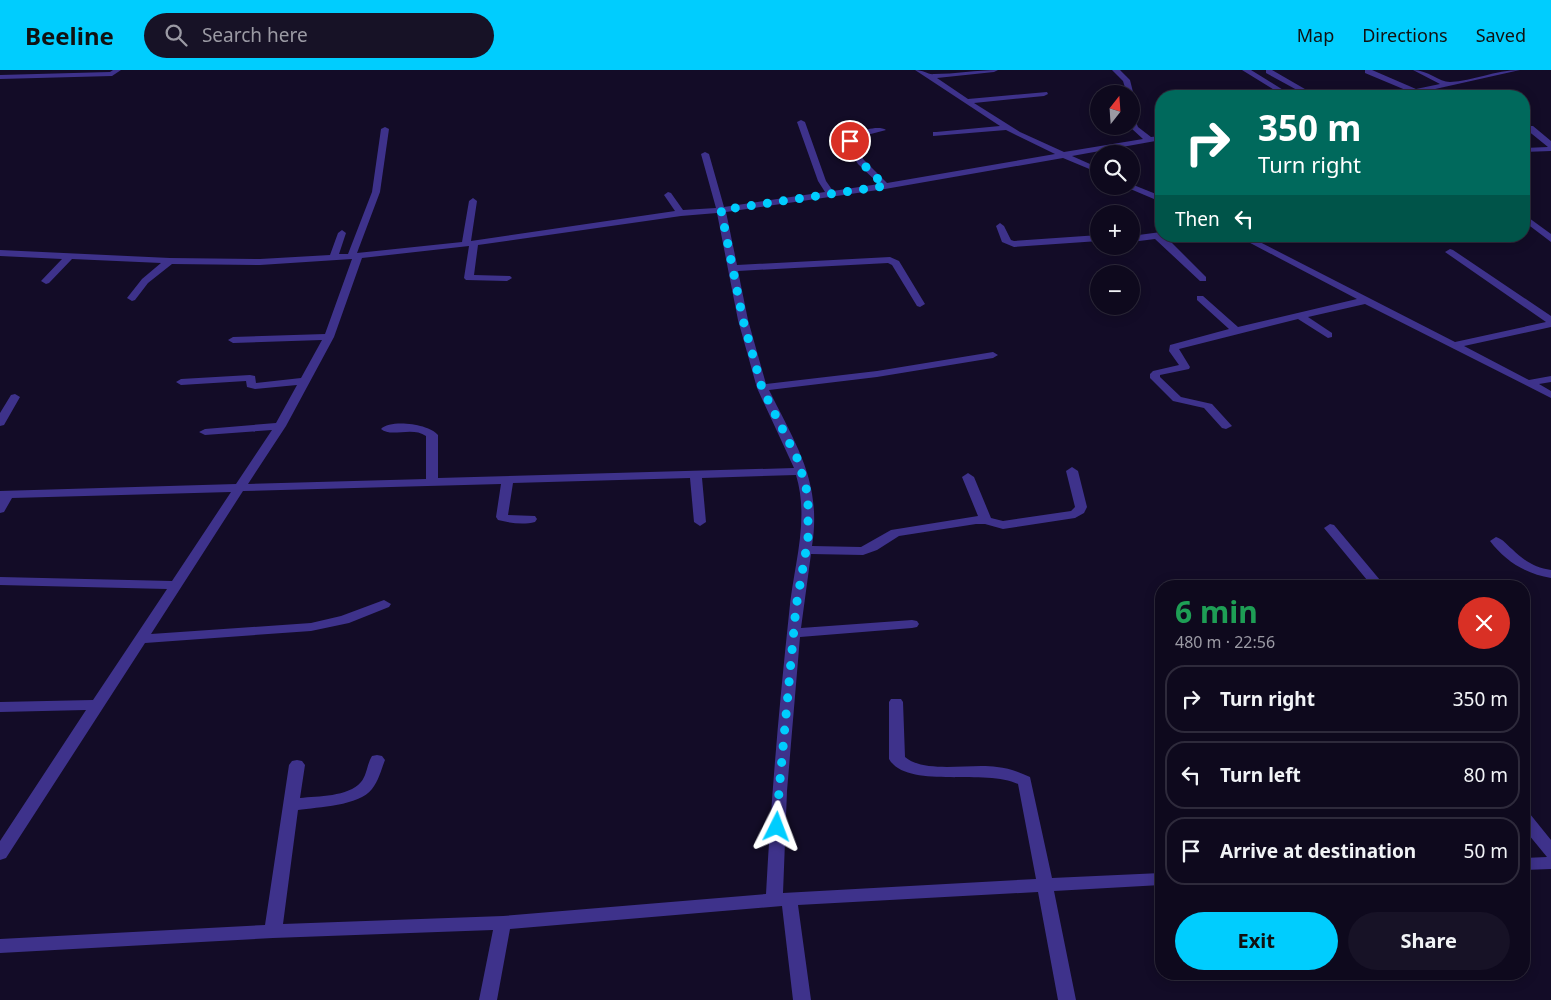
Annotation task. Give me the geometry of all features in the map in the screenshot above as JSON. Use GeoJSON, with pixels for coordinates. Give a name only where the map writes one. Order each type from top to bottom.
{"type":"FeatureCollection","features":[{"type":"Feature","properties":{"kind":"street"},"geometry":{"type":"LineString","coordinates":[[1,77],[12,70]]}},
{"type":"Feature","properties":{"kind":"street"},"geometry":{"type":"LineString","coordinates":[[1,77],[112,74],[117,70]]}},
{"type":"Feature","properties":{"kind":"street"},"geometry":{"type":"LineString","coordinates":[[919,70],[1006,128],[1090,167]]}},
{"type":"Feature","properties":{"kind":"street"},"geometry":{"type":"LineString","coordinates":[[930,77],[994,70]]}},
{"type":"Feature","properties":{"kind":"street"},"geometry":{"type":"LineString","coordinates":[[1116,70],[1126,80],[1128,85]]}},
{"type":"Feature","properties":{"kind":"street"},"geometry":{"type":"LineString","coordinates":[[1246,70],[1279,90]]}},
{"type":"Feature","properties":{"kind":"street"},"geometry":{"type":"LineString","coordinates":[[1417,70],[1448,85]]}},
{"type":"Feature","properties":{"kind":"street"},"geometry":{"type":"LineString","coordinates":[[1425,90],[1516,70]]}},
{"type":"Feature","properties":{"kind":"street"},"geometry":{"type":"LineString","coordinates":[[1269,71],[1302,90]]}},
{"type":"Feature","properties":{"kind":"street"},"geometry":{"type":"LineString","coordinates":[[1368,71],[1411,90]]}},
{"type":"Feature","properties":{"kind":"street"},"geometry":{"type":"LineString","coordinates":[[966,101],[1044,94]]}},
{"type":"Feature","properties":{"kind":"street"},"geometry":{"type":"LineString","coordinates":[[800,122],[818,173],[824,186],[831,194]]}},
{"type":"Feature","properties":{"kind":"street"},"geometry":{"type":"LineString","coordinates":[[936,134],[1006,128]]}},
{"type":"Feature","properties":{"kind":"street"},"geometry":{"type":"LineString","coordinates":[[1530,128],[1551,145]]}},
{"type":"Feature","properties":{"kind":"street"},"geometry":{"type":"LineString","coordinates":[[0,854],[280,426],[329,337],[342,305],[376,192],[385,129]]}},
{"type":"Feature","properties":{"kind":"street"},"geometry":{"type":"LineString","coordinates":[[882,130],[863,133],[864,139],[848,143],[861,162],[885,186]]}},
{"type":"Feature","properties":{"kind":"street"},"geometry":{"type":"LineString","coordinates":[[1140,132],[1150,140]]}},
{"type":"Feature","properties":{"kind":"street"},"geometry":{"type":"LineString","coordinates":[[0,253],[170,261],[260,262],[355,257],[831,194],[1155,139]]}},
{"type":"Feature","properties":{"kind":"street"},"geometry":{"type":"LineString","coordinates":[[1530,150],[1551,150]]}},
{"type":"Feature","properties":{"kind":"street"},"geometry":{"type":"LineString","coordinates":[[705,154],[721,210],[743,320],[762,388],[802,471],[808,495],[808,539],[796,607],[779,791],[782,899],[802,1000]]}},
{"type":"Feature","properties":{"kind":"street"},"geometry":{"type":"LineString","coordinates":[[1140,190],[1155,196]]}},
{"type":"Feature","properties":{"kind":"street"},"geometry":{"type":"LineString","coordinates":[[668,195],[681,213]]}},
{"type":"Feature","properties":{"kind":"street"},"geometry":{"type":"LineString","coordinates":[[474,201],[469,278],[508,278]]}},
{"type":"Feature","properties":{"kind":"street"},"geometry":{"type":"LineString","coordinates":[[1530,222],[1551,240]]}},
{"type":"Feature","properties":{"kind":"street"},"geometry":{"type":"LineString","coordinates":[[1000,226],[1007,242],[1014,244],[1090,239]]}},
{"type":"Feature","properties":{"kind":"street"},"geometry":{"type":"LineString","coordinates":[[333,259],[342,232]]}},
{"type":"Feature","properties":{"kind":"street"},"geometry":{"type":"LineString","coordinates":[[1140,238],[1155,236]]}},
{"type":"Feature","properties":{"kind":"street"},"geometry":{"type":"LineString","coordinates":[[1165,242],[1203,279]]}},
{"type":"Feature","properties":{"kind":"street"},"geometry":{"type":"LineString","coordinates":[[1253,242],[1551,395]]}},
{"type":"Feature","properties":{"kind":"street"},"geometry":{"type":"LineString","coordinates":[[1450,252],[1551,322]]}},
{"type":"Feature","properties":{"kind":"street"},"geometry":{"type":"LineString","coordinates":[[46,282],[70,256]]}},
{"type":"Feature","properties":{"kind":"street"},"geometry":{"type":"LineString","coordinates":[[734,268],[890,260],[896,263],[920,304]]}},
{"type":"Feature","properties":{"kind":"street"},"geometry":{"type":"LineString","coordinates":[[132,298],[145,281],[170,261]]}},
{"type":"Feature","properties":{"kind":"street"},"geometry":{"type":"LineString","coordinates":[[1200,298],[1236,330]]}},
{"type":"Feature","properties":{"kind":"street"},"geometry":{"type":"LineString","coordinates":[[1226,426],[1215,411],[1208,406],[1177,399],[1155,378],[1155,374],[1183,368],[1184,364],[1173,349],[1176,346],[1236,330],[1368,300]]}},
{"type":"Feature","properties":{"kind":"street"},"geometry":{"type":"LineString","coordinates":[[1299,315],[1328,335]]}},
{"type":"Feature","properties":{"kind":"street"},"geometry":{"type":"LineString","coordinates":[[1455,345],[1551,322]]}},
{"type":"Feature","properties":{"kind":"street"},"geometry":{"type":"LineString","coordinates":[[233,340],[329,337]]}},
{"type":"Feature","properties":{"kind":"street"},"geometry":{"type":"LineString","coordinates":[[762,388],[877,374],[993,355]]}},
{"type":"Feature","properties":{"kind":"street"},"geometry":{"type":"LineString","coordinates":[[181,382],[252,378],[251,385],[256,386],[305,381]]}},
{"type":"Feature","properties":{"kind":"street"},"geometry":{"type":"LineString","coordinates":[[1528,383],[1551,379]]}},
{"type":"Feature","properties":{"kind":"street"},"geometry":{"type":"LineString","coordinates":[[0,424],[15,397]]}},
{"type":"Feature","properties":{"kind":"street"},"geometry":{"type":"LineString","coordinates":[[205,432],[280,426]]}},
{"type":"Feature","properties":{"kind":"street"},"geometry":{"type":"LineString","coordinates":[[387,429],[419,428],[428,430],[432,435],[432,482]]}},
{"type":"Feature","properties":{"kind":"street"},"geometry":{"type":"LineString","coordinates":[[0,509],[4,494],[802,471]]}},
{"type":"Feature","properties":{"kind":"street"},"geometry":{"type":"LineString","coordinates":[[805,550],[863,551],[878,545],[895,533],[976,520],[986,520],[1003,525],[1079,512],[1081,506],[1072,471]]}},
{"type":"Feature","properties":{"kind":"street"},"geometry":{"type":"LineString","coordinates":[[696,474],[700,522]]}},
{"type":"Feature","properties":{"kind":"street"},"geometry":{"type":"LineString","coordinates":[[968,478],[986,520]]}},
{"type":"Feature","properties":{"kind":"street"},"geometry":{"type":"LineString","coordinates":[[507,481],[502,517],[531,519]]}},
{"type":"Feature","properties":{"kind":"street"},"geometry":{"type":"LineString","coordinates":[[1330,528],[1375,580]]}},
{"type":"Feature","properties":{"kind":"street"},"geometry":{"type":"LineString","coordinates":[[1496,541],[1526,568],[1535,572],[1551,574]]}},
{"type":"Feature","properties":{"kind":"street"},"geometry":{"type":"LineString","coordinates":[[0,581],[176,585]]}},
{"type":"Feature","properties":{"kind":"street"},"geometry":{"type":"LineString","coordinates":[[141,639],[311,627],[344,620],[384,604]]}},
{"type":"Feature","properties":{"kind":"street"},"geometry":{"type":"LineString","coordinates":[[795,633],[912,624]]}},
{"type":"Feature","properties":{"kind":"street"},"geometry":{"type":"LineString","coordinates":[[896,702],[897,759],[900,764],[907,767],[936,771],[1006,771],[1018,774],[1025,781],[1067,1000]]}},
{"type":"Feature","properties":{"kind":"street"},"geometry":{"type":"LineString","coordinates":[[0,707],[99,705]]}},
{"type":"Feature","properties":{"kind":"street"},"geometry":{"type":"LineString","coordinates":[[292,805],[345,797],[364,788],[377,760]]}},
{"type":"Feature","properties":{"kind":"street"},"geometry":{"type":"LineString","coordinates":[[273,932],[297,765]]}},
{"type":"Feature","properties":{"kind":"street"},"geometry":{"type":"LineString","coordinates":[[1530,826],[1551,852]]}},
{"type":"Feature","properties":{"kind":"street"},"geometry":{"type":"LineString","coordinates":[[1530,864],[1551,863]]}},
{"type":"Feature","properties":{"kind":"street"},"geometry":{"type":"LineString","coordinates":[[0,946],[273,932],[503,923],[782,899],[1155,880]]}},
{"type":"Feature","properties":{"kind":"street"},"geometry":{"type":"LineString","coordinates":[[488,1000],[503,923]]}},
{"type":"Feature","properties":{"kind":"route"},"geometry":{"type":"LineString","coordinates":[[777,827],[796,607],[808,539],[808,495],[798,460],[762,388],[743,320],[721,210],[885,186],[861,162],[848,143],[850,141]]}}]}
